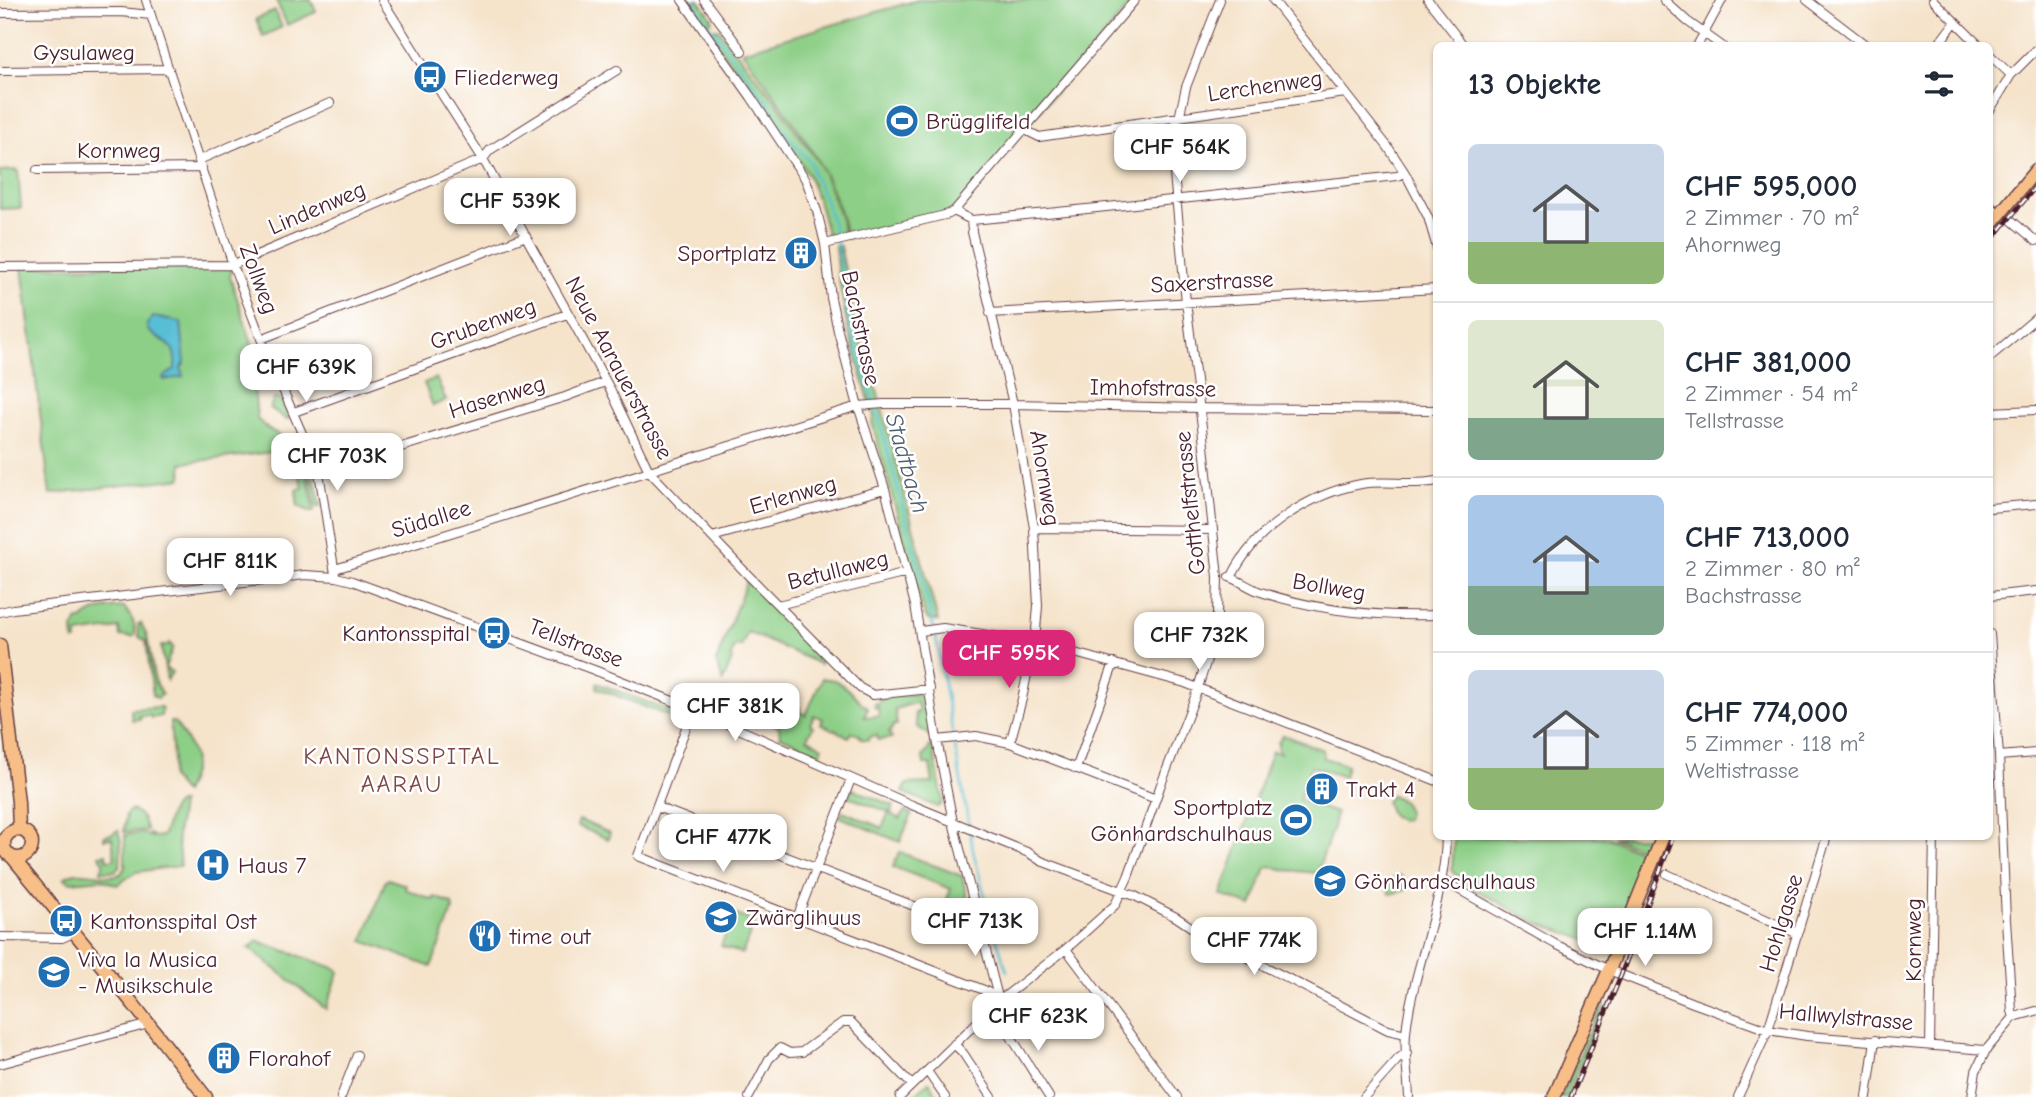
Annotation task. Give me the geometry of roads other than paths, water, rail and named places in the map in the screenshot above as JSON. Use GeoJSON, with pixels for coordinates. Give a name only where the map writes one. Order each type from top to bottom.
{"type":"FeatureCollection","features":[{"type":"Feature","properties":{"kind":"main road"},"geometry":{"type":"LineString","coordinates":[[1993,222],[2036,170]]}},
{"type":"Feature","properties":{"kind":"main road"},"geometry":{"type":"LineString","coordinates":[[0,645],[19,830]]}},
{"type":"Feature","properties":{"kind":"main road"},"geometry":{"type":"LineString","coordinates":[[13,858],[22,859],[30,853],[32,838],[26,832],[10,832],[2,843],[6,853],[75,932],[206,1097]]}},
{"type":"Feature","properties":{"kind":"main road"},"geometry":{"type":"LineString","coordinates":[[1554,1097],[1661,840]]}},
{"type":"Feature","properties":{"kind":"main road"},"geometry":{"type":"LineString","coordinates":[[30,853],[37,886]]}},
{"type":"Feature","properties":{"kind":"street","name":"Zollweg"},"geometry":{"type":"LineString","coordinates":[[146,0],[233,265],[261,339],[319,472],[335,573]]}},
{"type":"Feature","properties":{"kind":"street","name":"Neue Aarauerstrasse"},"geometry":{"type":"LineString","coordinates":[[382,0],[483,159],[610,389],[649,471],[778,606],[866,692],[873,695],[930,689]]}},
{"type":"Feature","properties":{"kind":"street","name":"Bachstrasse"},"geometry":{"type":"LineString","coordinates":[[682,0],[755,102],[806,180],[817,211],[825,244],[831,298],[858,406],[885,489],[907,573],[958,824],[999,1001]]}},
{"type":"Feature","properties":{"kind":"street"},"geometry":{"type":"LineString","coordinates":[[704,0],[742,51]]}},
{"type":"Feature","properties":{"kind":"street"},"geometry":{"type":"LineString","coordinates":[[825,244],[954,211],[1135,0]]}},
{"type":"Feature","properties":{"kind":"street","name":"Gotthelfstrasse"},"geometry":{"type":"LineString","coordinates":[[900,1097],[999,1001],[1111,910],[1122,892],[1199,688],[1217,615],[1218,577],[1173,163],[1186,87],[1220,0]]}},
{"type":"Feature","properties":{"kind":"street"},"geometry":{"type":"LineString","coordinates":[[1273,0],[1388,147],[1428,216],[1433,234]]}},
{"type":"Feature","properties":{"kind":"street"},"geometry":{"type":"LineString","coordinates":[[1428,0],[1461,42]]}},
{"type":"Feature","properties":{"kind":"street"},"geometry":{"type":"LineString","coordinates":[[1664,0],[1716,42]]}},
{"type":"Feature","properties":{"kind":"street"},"geometry":{"type":"LineString","coordinates":[[1699,42],[1722,0]]}},
{"type":"Feature","properties":{"kind":"street"},"geometry":{"type":"LineString","coordinates":[[1807,0],[1862,42]]}},
{"type":"Feature","properties":{"kind":"street"},"geometry":{"type":"LineString","coordinates":[[1933,0],[1976,42]]}},
{"type":"Feature","properties":{"kind":"street"},"geometry":{"type":"LineString","coordinates":[[0,13],[121,12],[151,15]]}},
{"type":"Feature","properties":{"kind":"street"},"geometry":{"type":"LineString","coordinates":[[1940,42],[1955,22]]}},
{"type":"Feature","properties":{"kind":"street"},"geometry":{"type":"LineString","coordinates":[[1993,105],[2011,75],[2036,50]]}},
{"type":"Feature","properties":{"kind":"street"},"geometry":{"type":"LineString","coordinates":[[1993,58],[2011,75]]}},
{"type":"Feature","properties":{"kind":"street","name":"Gysulaweg"},"geometry":{"type":"LineString","coordinates":[[0,71],[169,69]]}},
{"type":"Feature","properties":{"kind":"street","name":"Lindenweg"},"geometry":{"type":"LineString","coordinates":[[0,267],[233,265],[483,159],[490,150],[617,70]]}},
{"type":"Feature","properties":{"kind":"street","name":"Lerchenweg"},"geometry":{"type":"LineString","coordinates":[[1025,130],[1039,137],[1345,93]]}},
{"type":"Feature","properties":{"kind":"street"},"geometry":{"type":"LineString","coordinates":[[200,164],[330,103]]}},
{"type":"Feature","properties":{"kind":"street","name":"Kornweg"},"geometry":{"type":"LineString","coordinates":[[37,170],[200,164]]}},
{"type":"Feature","properties":{"kind":"street"},"geometry":{"type":"LineString","coordinates":[[954,211],[971,220],[1228,195],[1405,173]]}},
{"type":"Feature","properties":{"kind":"street","name":"Ahornweg"},"geometry":{"type":"LineString","coordinates":[[971,220],[990,313],[1013,404],[1034,528],[1038,606],[1034,642],[1010,743]]}},
{"type":"Feature","properties":{"kind":"street"},"geometry":{"type":"LineString","coordinates":[[2011,220],[2036,241]]}},
{"type":"Feature","properties":{"kind":"street"},"geometry":{"type":"LineString","coordinates":[[261,339],[526,236]]}},
{"type":"Feature","properties":{"kind":"street","name":"Saxerstrasse"},"geometry":{"type":"LineString","coordinates":[[990,313],[1433,289]]}},
{"type":"Feature","properties":{"kind":"street","name":"Grubenweg"},"geometry":{"type":"LineString","coordinates":[[294,412],[568,314]]}},
{"type":"Feature","properties":{"kind":"street"},"geometry":{"type":"LineString","coordinates":[[1993,354],[2036,317]]}},
{"type":"Feature","properties":{"kind":"street","name":"Hasenweg"},"geometry":{"type":"LineString","coordinates":[[319,472],[565,397],[605,382]]}},
{"type":"Feature","properties":{"kind":"street","name":"Imhofstrasse"},"geometry":{"type":"LineString","coordinates":[[868,405],[1013,404],[1433,410]]}},
{"type":"Feature","properties":{"kind":"street","name":"Südallee"},"geometry":{"type":"LineString","coordinates":[[0,612],[267,578],[335,573],[649,471],[868,405]]}},
{"type":"Feature","properties":{"kind":"street"},"geometry":{"type":"LineString","coordinates":[[1993,412],[2036,410]]}},
{"type":"Feature","properties":{"kind":"street"},"geometry":{"type":"LineString","coordinates":[[1218,577],[1231,576],[1242,558],[1275,524],[1319,497],[1362,484],[1433,481]]}},
{"type":"Feature","properties":{"kind":"street","name":"Erlenweg"},"geometry":{"type":"LineString","coordinates":[[712,537],[885,489]]}},
{"type":"Feature","properties":{"kind":"street"},"geometry":{"type":"LineString","coordinates":[[1993,508],[2036,504]]}},
{"type":"Feature","properties":{"kind":"street"},"geometry":{"type":"LineString","coordinates":[[1034,528],[1212,530]]}},
{"type":"Feature","properties":{"kind":"street","name":"Tellstrasse"},"geometry":{"type":"LineString","coordinates":[[335,573],[693,709],[1028,853],[1041,861],[1130,894],[1388,1030],[1406,1034]]}},
{"type":"Feature","properties":{"kind":"street","name":"Betullaweg"},"geometry":{"type":"LineString","coordinates":[[778,606],[907,573]]}},
{"type":"Feature","properties":{"kind":"street","name":"Bollweg"},"geometry":{"type":"LineString","coordinates":[[1231,576],[1256,590],[1308,605],[1357,613],[1433,615]]}},
{"type":"Feature","properties":{"kind":"street"},"geometry":{"type":"LineString","coordinates":[[1993,596],[2036,591]]}},
{"type":"Feature","properties":{"kind":"street"},"geometry":{"type":"LineString","coordinates":[[920,631],[943,628],[1034,642],[1114,663],[1199,688],[1433,779]]}},
{"type":"Feature","properties":{"kind":"street"},"geometry":{"type":"LineString","coordinates":[[1076,769],[1114,663]]}},
{"type":"Feature","properties":{"kind":"street"},"geometry":{"type":"LineString","coordinates":[[1993,675],[2014,1017]]}},
{"type":"Feature","properties":{"kind":"street"},"geometry":{"type":"LineString","coordinates":[[693,709],[638,856],[984,990],[999,1001]]}},
{"type":"Feature","properties":{"kind":"street"},"geometry":{"type":"LineString","coordinates":[[940,740],[976,736],[1010,743],[1156,799]]}},
{"type":"Feature","properties":{"kind":"street"},"geometry":{"type":"LineString","coordinates":[[1999,756],[2036,753]]}},
{"type":"Feature","properties":{"kind":"street"},"geometry":{"type":"LineString","coordinates":[[797,918],[851,779]]}},
{"type":"Feature","properties":{"kind":"street"},"geometry":{"type":"LineString","coordinates":[[657,807],[966,926],[981,926]]}},
{"type":"Feature","properties":{"kind":"street"},"geometry":{"type":"LineString","coordinates":[[1409,1097],[1406,1034],[1413,994],[1442,880],[1446,840]]}},
{"type":"Feature","properties":{"kind":"street","name":"Hohlgasse"},"geometry":{"type":"LineString","coordinates":[[1738,1097],[1768,1030],[1826,840]]}},
{"type":"Feature","properties":{"kind":"street","name":"Kornweg"},"geometry":{"type":"LineString","coordinates":[[1930,1045],[1934,840]]}},
{"type":"Feature","properties":{"kind":"street"},"geometry":{"type":"LineString","coordinates":[[1667,874],[1798,934]]}},
{"type":"Feature","properties":{"kind":"street","name":"Hallwylstrasse"},"geometry":{"type":"LineString","coordinates":[[1442,880],[1555,944],[1609,970],[1768,1030],[1807,1036],[1986,1050]]}},
{"type":"Feature","properties":{"kind":"street"},"geometry":{"type":"LineString","coordinates":[[0,937],[62,938],[75,932]]}},
{"type":"Feature","properties":{"kind":"street"},"geometry":{"type":"LineString","coordinates":[[1066,949],[1177,1097]]}},
{"type":"Feature","properties":{"kind":"street"},"geometry":{"type":"LineString","coordinates":[[993,1008],[1049,1097]]}},
{"type":"Feature","properties":{"kind":"street"},"geometry":{"type":"LineString","coordinates":[[1972,1097],[1976,1071],[1986,1050],[2014,1017],[2036,1011]]}},
{"type":"Feature","properties":{"kind":"street"},"geometry":{"type":"LineString","coordinates":[[749,1097],[769,1059],[780,1048],[790,1053],[802,1052],[843,1021],[851,1022],[912,1085]]}},
{"type":"Feature","properties":{"kind":"street"},"geometry":{"type":"LineString","coordinates":[[0,1064],[149,1024]]}},
{"type":"Feature","properties":{"kind":"street"},"geometry":{"type":"LineString","coordinates":[[1867,1097],[1875,1040]]}},
{"type":"Feature","properties":{"kind":"street"},"geometry":{"type":"LineString","coordinates":[[954,1044],[992,1097]]}},
{"type":"Feature","properties":{"kind":"street"},"geometry":{"type":"LineString","coordinates":[[1364,1097],[1399,1058],[1407,1053]]}},
{"type":"Feature","properties":{"kind":"street"},"geometry":{"type":"LineString","coordinates":[[341,1097],[357,1055]]}},
{"type":"Feature","properties":{"kind":"street"},"geometry":{"type":"LineString","coordinates":[[927,1070],[945,1097]]}},
{"type":"Feature","properties":{"kind":"water"},"geometry":{"type":"Polygon","coordinates":[[[153,317],[181,322],[185,363],[181,368],[183,377],[163,378],[175,369],[174,352],[168,344],[147,329],[147,324],[153,317]]]}},
{"type":"Feature","properties":{"kind":"waterway","name":"Stadtbach"},"geometry":{"type":"LineString","coordinates":[[693,0],[767,101],[789,138],[811,163],[813,174],[825,199],[835,232],[850,325],[879,419],[926,594],[974,855],[1007,971]]}},
{"type":"Feature","properties":{"kind":"railway"},"geometry":{"type":"LineString","coordinates":[[1993,238],[2036,186]]}},
{"type":"Feature","properties":{"kind":"railway"},"geometry":{"type":"LineString","coordinates":[[1571,1097],[1621,975],[1672,840]]}},
{"type":"Feature","properties":{"kind":"place","name":"Fliederweg"},"geometry":{"type":"Point","coordinates":[430,77]}},
{"type":"Feature","properties":{"kind":"place","name":"Brügglifeld"},"geometry":{"type":"Point","coordinates":[902,121]}},
{"type":"Feature","properties":{"kind":"place","name":"Sportplatz"},"geometry":{"type":"Point","coordinates":[801,253]}},
{"type":"Feature","properties":{"kind":"place","name":"Kantonsspital"},"geometry":{"type":"Point","coordinates":[494,633]}},
{"type":"Feature","properties":{"kind":"place","name":"Trakt 4"},"geometry":{"type":"Point","coordinates":[1322,789]}},
{"type":"Feature","properties":{"kind":"place","name":"Sportplatz Gönhardschulhaus"},"geometry":{"type":"Point","coordinates":[1296,820]}},
{"type":"Feature","properties":{"kind":"place","name":"Haus 7"},"geometry":{"type":"Point","coordinates":[213,865]}},
{"type":"Feature","properties":{"kind":"place","name":"Gönhardschulhaus"},"geometry":{"type":"Point","coordinates":[1330,881]}},
{"type":"Feature","properties":{"kind":"place","name":"Zwärglihuus"},"geometry":{"type":"Point","coordinates":[721,917]}},
{"type":"Feature","properties":{"kind":"place","name":"Kantonsspital Ost"},"geometry":{"type":"Point","coordinates":[66,921]}},
{"type":"Feature","properties":{"kind":"place","name":"time out"},"geometry":{"type":"Point","coordinates":[485,936]}},
{"type":"Feature","properties":{"kind":"place","name":"Viva la Musica - Musikschule"},"geometry":{"type":"Point","coordinates":[54,972]}},
{"type":"Feature","properties":{"kind":"place","name":"Florahof"},"geometry":{"type":"Point","coordinates":[224,1058]}},
{"type":"Feature","properties":{"kind":"district","name":"KANTONSSPITAL AARAU"},"geometry":{"type":"Point","coordinates":[402,770]}}]}
